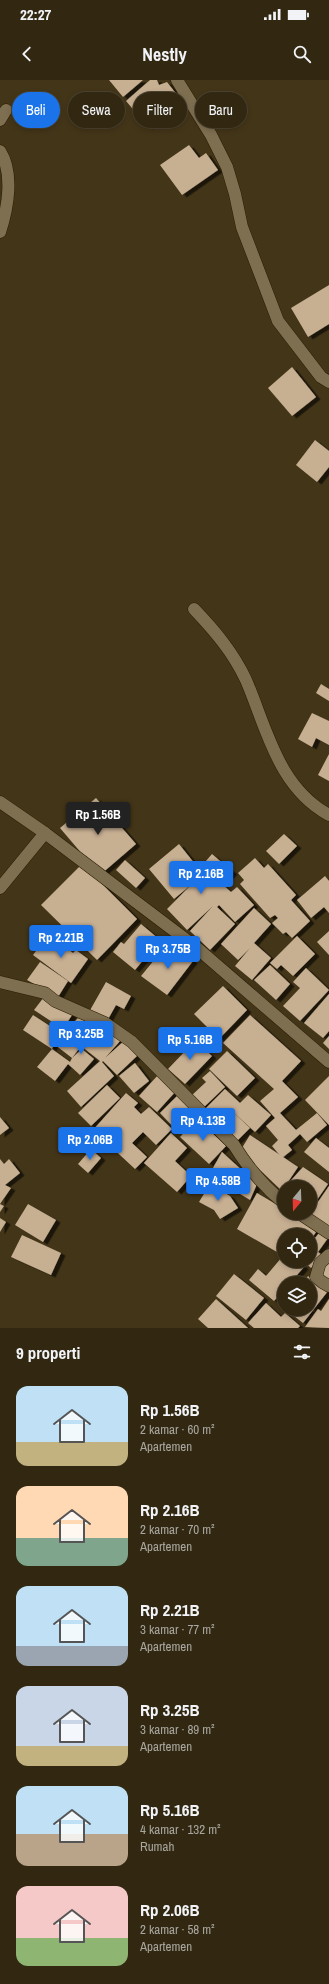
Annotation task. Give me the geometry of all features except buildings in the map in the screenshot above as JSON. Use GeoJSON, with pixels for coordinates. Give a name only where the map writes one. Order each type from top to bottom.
{"type":"FeatureCollection","features":[{"type":"Feature","properties":{"kind":"street"},"geometry":{"type":"LineString","coordinates":[[177,80],[211,135],[227,167],[235,194],[242,227],[278,321],[321,377],[329,382]]}},
{"type":"Feature","properties":{"kind":"street"},"geometry":{"type":"LineString","coordinates":[[0,151],[8,166],[5,216],[0,232]]}},
{"type":"Feature","properties":{"kind":"street"},"geometry":{"type":"LineString","coordinates":[[194,608],[231,652],[246,680],[268,737],[286,772],[298,791],[313,804],[329,814]]}},
{"type":"Feature","properties":{"kind":"street"},"geometry":{"type":"LineString","coordinates":[[0,802],[45,833],[197,948],[329,1062]]}},
{"type":"Feature","properties":{"kind":"street"},"geometry":{"type":"LineString","coordinates":[[0,888],[45,833]]}},
{"type":"Feature","properties":{"kind":"street"},"geometry":{"type":"LineString","coordinates":[[0,982],[45,993],[55,1001],[105,1023],[132,1042],[234,1145],[246,1164],[266,1189],[277,1197]]}},
{"type":"Feature","properties":{"kind":"street"},"geometry":{"type":"LineString","coordinates":[[310,1220],[329,1233]]}},
{"type":"Feature","properties":{"kind":"street"},"geometry":{"type":"LineString","coordinates":[[329,1255],[320,1263],[316,1276],[329,1286]]}}]}
